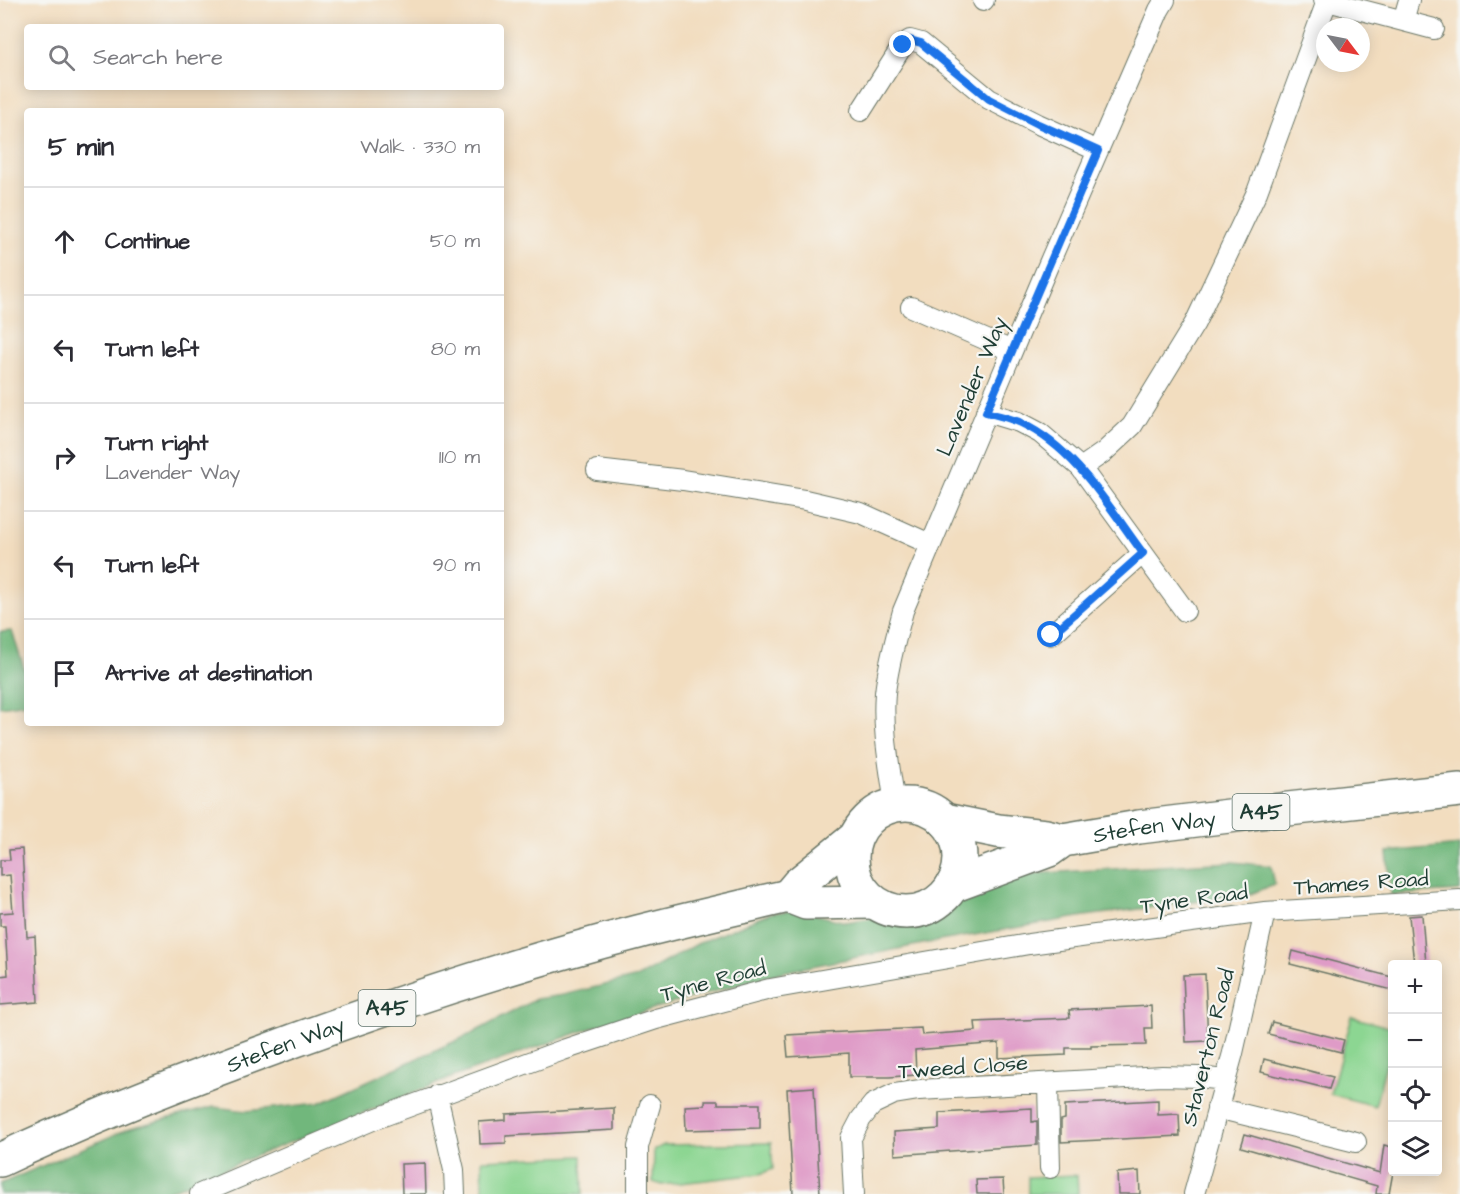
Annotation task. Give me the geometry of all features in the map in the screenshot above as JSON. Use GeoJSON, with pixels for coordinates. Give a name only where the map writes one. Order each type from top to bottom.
{"type":"FeatureCollection","features":[{"type":"Feature","properties":{"kind":"highway","name":"Stefen Way"},"geometry":{"type":"LineString","coordinates":[[944,820],[998,831],[1063,840],[1151,825],[1460,790]]}},
{"type":"Feature","properties":{"kind":"highway"},"geometry":{"type":"LineString","coordinates":[[913,804],[930,810],[944,820],[955,835],[960,852],[959,869],[952,886],[940,900],[925,909],[907,913],[889,910],[873,902],[860,889],[853,872],[851,854],[856,837],[865,822],[879,811],[895,805],[913,804]]}},
{"type":"Feature","properties":{"kind":"highway"},"geometry":{"type":"LineString","coordinates":[[788,896],[798,884],[856,837]]}},
{"type":"Feature","properties":{"kind":"highway","name":"Stefen Way"},"geometry":{"type":"LineString","coordinates":[[952,886],[1048,850],[1063,840]]}},
{"type":"Feature","properties":{"kind":"highway","name":"Stefen Way"},"geometry":{"type":"LineString","coordinates":[[0,1160],[188,1080],[388,1007],[509,969],[639,931],[788,896],[806,903],[873,902]]}},
{"type":"Feature","properties":{"kind":"street","name":"Lavender Way"},"geometry":{"type":"LineString","coordinates":[[895,805],[886,745],[885,694],[890,658],[903,611],[1012,351],[1165,0]]}},
{"type":"Feature","properties":{"kind":"street"},"geometry":{"type":"LineString","coordinates":[[1403,21],[1409,0]]}},
{"type":"Feature","properties":{"kind":"street"},"geometry":{"type":"LineString","coordinates":[[1081,468],[1104,452],[1132,426],[1195,323],[1257,192],[1325,1],[1434,29]]}},
{"type":"Feature","properties":{"kind":"street"},"geometry":{"type":"LineString","coordinates":[[861,111],[903,45],[910,40],[921,43],[989,99],[1098,151]]}},
{"type":"Feature","properties":{"kind":"street"},"geometry":{"type":"LineString","coordinates":[[911,307],[1012,351]]}},
{"type":"Feature","properties":{"kind":"street"},"geometry":{"type":"LineString","coordinates":[[986,412],[1019,422],[1040,433],[1081,468],[1185,611]]}},
{"type":"Feature","properties":{"kind":"street"},"geometry":{"type":"LineString","coordinates":[[597,470],[683,480],[805,500],[861,513],[930,544]]}},
{"type":"Feature","properties":{"kind":"street"},"geometry":{"type":"LineString","coordinates":[[1051,635],[1143,553]]}},
{"type":"Feature","properties":{"kind":"street","name":"Thames Road"},"geometry":{"type":"LineString","coordinates":[[1265,912],[1460,900]]}},
{"type":"Feature","properties":{"kind":"street","name":"Staverton Road"},"geometry":{"type":"LineString","coordinates":[[1194,1194],[1226,1080],[1265,912]]}},
{"type":"Feature","properties":{"kind":"street","name":"Tyne Road"},"geometry":{"type":"LineString","coordinates":[[200,1194],[437,1095],[656,1019],[770,989],[1029,944],[1265,912]]}},
{"type":"Feature","properties":{"kind":"street","name":"Tweed Close"},"geometry":{"type":"LineString","coordinates":[[854,1194],[851,1138],[861,1119],[873,1104],[894,1094],[919,1090],[1162,1076],[1226,1080]]}},
{"type":"Feature","properties":{"kind":"street","name":"Tweed Close"},"geometry":{"type":"LineString","coordinates":[[1048,1084],[1050,1168]]}},
{"type":"Feature","properties":{"kind":"street"},"geometry":{"type":"LineString","coordinates":[[437,1095],[454,1170],[455,1194]]}},
{"type":"Feature","properties":{"kind":"street"},"geometry":{"type":"LineString","coordinates":[[638,1194],[638,1147],[650,1105]]}},
{"type":"Feature","properties":{"kind":"street"},"geometry":{"type":"LineString","coordinates":[[1217,1108],[1356,1142]]}},
{"type":"Feature","properties":{"kind":"green space"},"geometry":{"type":"Polygon","coordinates":[[[12,631],[24,669],[24,703],[0,707],[0,632],[12,631]]]}},
{"type":"Feature","properties":{"kind":"green space"},"geometry":{"type":"Polygon","coordinates":[[[1460,845],[1460,891],[1391,895],[1387,852],[1460,845]]]}},
{"type":"Feature","properties":{"kind":"green space"},"geometry":{"type":"Polygon","coordinates":[[[1232,862],[1271,866],[1275,884],[1248,895],[1085,916],[928,943],[782,972],[611,1021],[453,1077],[161,1194],[0,1194],[0,1184],[130,1128],[214,1107],[247,1111],[319,1103],[471,1034],[536,999],[638,977],[699,943],[771,913],[797,910],[846,922],[939,907],[967,876],[1232,862]]]}},
{"type":"Feature","properties":{"kind":"green space"},"geometry":{"type":"Polygon","coordinates":[[[1352,1017],[1388,1027],[1388,1056],[1375,1106],[1330,1094],[1352,1017]]]}},
{"type":"Feature","properties":{"kind":"green space"},"geometry":{"type":"Polygon","coordinates":[[[771,1143],[773,1169],[760,1174],[662,1185],[653,1182],[654,1150],[664,1145],[771,1143]]]}},
{"type":"Feature","properties":{"kind":"green space"},"geometry":{"type":"Polygon","coordinates":[[[582,1156],[583,1194],[483,1194],[482,1160],[582,1156]]]}},
{"type":"Feature","properties":{"kind":"green space"},"geometry":{"type":"Polygon","coordinates":[[[1077,1175],[1078,1194],[1028,1194],[1028,1177],[1077,1175]]]}},
{"type":"Feature","properties":{"kind":"building"},"geometry":{"type":"Polygon","coordinates":[[[22,849],[27,937],[35,936],[38,1002],[0,1005],[0,976],[8,975],[5,926],[0,926],[0,913],[13,912],[10,875],[0,876],[0,860],[10,860],[9,850],[22,849]]]}},
{"type":"Feature","properties":{"kind":"building"},"geometry":{"type":"Polygon","coordinates":[[[1422,915],[1426,960],[1414,960],[1409,916],[1422,915]]]}},
{"type":"Feature","properties":{"kind":"building"},"geometry":{"type":"Polygon","coordinates":[[[1293,951],[1388,976],[1388,989],[1290,964],[1293,951]]]}},
{"type":"Feature","properties":{"kind":"building"},"geometry":{"type":"Polygon","coordinates":[[[1205,974],[1208,1041],[1186,1042],[1183,975],[1205,974]]]}},
{"type":"Feature","properties":{"kind":"building"},"geometry":{"type":"Polygon","coordinates":[[[1151,1006],[1152,1028],[1145,1028],[1146,1045],[1066,1048],[1066,1055],[999,1058],[999,1043],[915,1050],[916,1075],[889,1077],[849,1077],[849,1053],[788,1057],[786,1035],[921,1028],[922,1035],[976,1031],[975,1022],[1070,1018],[1069,1010],[1151,1006]]]}},
{"type":"Feature","properties":{"kind":"building"},"geometry":{"type":"Polygon","coordinates":[[[1272,1022],[1344,1040],[1341,1052],[1268,1034],[1272,1022]]]}},
{"type":"Feature","properties":{"kind":"building"},"geometry":{"type":"Polygon","coordinates":[[[1264,1059],[1333,1077],[1329,1089],[1261,1072],[1264,1059]]]}},
{"type":"Feature","properties":{"kind":"building"},"geometry":{"type":"Polygon","coordinates":[[[814,1087],[820,1194],[793,1194],[787,1089],[814,1087]]]}},
{"type":"Feature","properties":{"kind":"building"},"geometry":{"type":"Polygon","coordinates":[[[1158,1100],[1158,1115],[1179,1114],[1180,1136],[1061,1142],[1061,1120],[1065,1119],[1065,1105],[1158,1100]]]}},
{"type":"Feature","properties":{"kind":"building"},"geometry":{"type":"Polygon","coordinates":[[[705,1101],[718,1101],[718,1104],[760,1104],[760,1128],[686,1130],[685,1106],[705,1105],[705,1101]]]}},
{"type":"Feature","properties":{"kind":"building"},"geometry":{"type":"Polygon","coordinates":[[[614,1108],[614,1130],[506,1136],[506,1143],[480,1144],[479,1122],[506,1120],[506,1114],[614,1108]]]}},
{"type":"Feature","properties":{"kind":"building"},"geometry":{"type":"Polygon","coordinates":[[[1032,1108],[1032,1122],[1037,1121],[1037,1145],[895,1155],[894,1132],[939,1129],[939,1113],[1032,1108]]]}},
{"type":"Feature","properties":{"kind":"building"},"geometry":{"type":"Polygon","coordinates":[[[1245,1134],[1380,1173],[1384,1145],[1388,1146],[1388,1176],[1392,1176],[1389,1194],[1376,1194],[1377,1186],[1241,1147],[1245,1134]]]}},
{"type":"Feature","properties":{"kind":"building"},"geometry":{"type":"Polygon","coordinates":[[[425,1163],[426,1194],[402,1194],[401,1164],[425,1163]]]}},
{"type":"Feature","properties":{"kind":"building"},"geometry":{"type":"Polygon","coordinates":[[[1139,1171],[1140,1194],[1118,1194],[1117,1173],[1139,1171]]]}},
{"type":"Feature","properties":{"kind":"building"},"geometry":{"type":"Polygon","coordinates":[[[1003,1179],[1004,1194],[977,1194],[976,1180],[1003,1179]]]}},
{"type":"Feature","properties":{"kind":"route"},"geometry":{"type":"LineString","coordinates":[[903,45],[910,40],[921,43],[989,99],[1098,151],[986,412],[1019,422],[1040,433],[1058,447],[1081,468],[1143,553],[1051,635]]}}]}
